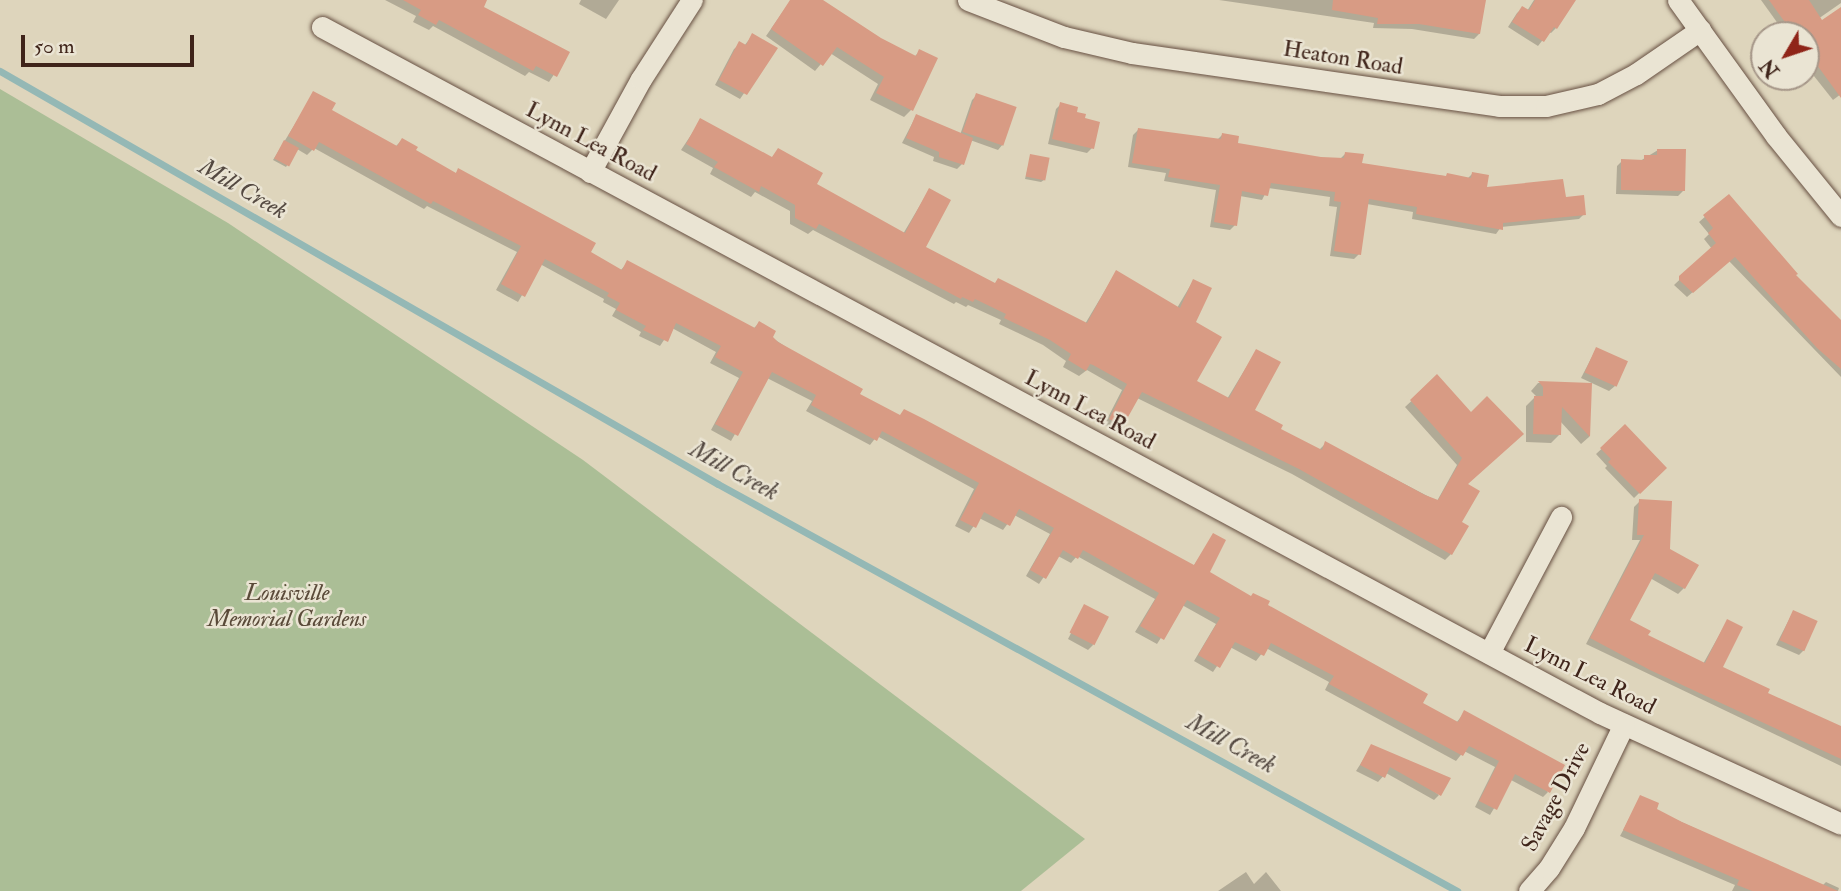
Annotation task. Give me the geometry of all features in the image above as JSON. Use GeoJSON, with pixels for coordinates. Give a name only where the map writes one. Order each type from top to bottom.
{"type":"FeatureCollection","features":[{"type":"Feature","properties":{"kind":"street"},"geometry":{"type":"LineString","coordinates":[[590,172],[641,79],[692,0]]}},
{"type":"Feature","properties":{"kind":"street","name":"Heaton Road"},"geometry":{"type":"LineString","coordinates":[[968,0],[1064,37],[1132,53],[1499,106],[1546,106],[1598,94],[1636,74],[1700,30]]}},
{"type":"Feature","properties":{"kind":"street"},"geometry":{"type":"LineString","coordinates":[[1678,0],[1776,135],[1841,216]]}},
{"type":"Feature","properties":{"kind":"street","name":"Lynn Lea Road"},"geometry":{"type":"LineString","coordinates":[[322,27],[1624,724],[1841,824]]}},
{"type":"Feature","properties":{"kind":"street"},"geometry":{"type":"LineString","coordinates":[[1489,653],[1561,517]]}},
{"type":"Feature","properties":{"kind":"street","name":"Savage Drive"},"geometry":{"type":"LineString","coordinates":[[1529,891],[1549,868],[1574,828],[1624,724]]}},
{"type":"Feature","properties":{"kind":"green space","name":"Louisville Memorial Gardens"},"geometry":{"type":"Polygon","coordinates":[[[0,89],[228,223],[583,460],[1085,839],[1021,891],[0,891],[0,89]]]}},
{"type":"Feature","properties":{"kind":"building"},"geometry":{"type":"Polygon","coordinates":[[[403,0],[487,0],[484,7],[570,52],[557,77],[536,66],[533,71],[439,20],[436,25],[418,15],[421,10],[403,0]]]}},
{"type":"Feature","properties":{"kind":"building"},"geometry":{"type":"Polygon","coordinates":[[[790,0],[823,0],[881,38],[916,56],[919,49],[938,58],[913,111],[876,93],[884,77],[837,47],[823,66],[771,29],[790,0]]]}},
{"type":"Feature","properties":{"kind":"building"},"geometry":{"type":"Polygon","coordinates":[[[1333,0],[1486,0],[1480,34],[1419,24],[1377,24],[1378,18],[1332,10],[1333,0]]]}},
{"type":"Feature","properties":{"kind":"building"},"geometry":{"type":"Polygon","coordinates":[[[1535,0],[1576,0],[1557,29],[1554,27],[1544,42],[1512,22],[1522,6],[1529,10],[1535,0]]]}},
{"type":"Feature","properties":{"kind":"building"},"geometry":{"type":"Polygon","coordinates":[[[1769,0],[1809,0],[1822,20],[1841,7],[1841,98],[1820,69],[1820,21],[1784,21],[1769,0]]]}},
{"type":"Feature","properties":{"kind":"building"},"geometry":{"type":"Polygon","coordinates":[[[752,33],[778,48],[747,95],[719,80],[739,41],[746,45],[752,33]]]}},
{"type":"Feature","properties":{"kind":"building"},"geometry":{"type":"Polygon","coordinates":[[[313,91],[336,103],[332,110],[397,146],[402,138],[418,147],[416,150],[456,173],[458,168],[596,243],[591,252],[622,270],[627,260],[755,328],[759,321],[776,331],[773,337],[778,342],[863,389],[860,394],[900,415],[904,409],[924,419],[1194,565],[1213,533],[1226,540],[1210,572],[1251,596],[1253,593],[1270,601],[1268,605],[1428,694],[1423,703],[1458,722],[1464,710],[1565,765],[1550,793],[1515,774],[1497,810],[1479,801],[1499,761],[1469,746],[1463,756],[1329,684],[1334,676],[1271,643],[1264,656],[1235,642],[1220,668],[1198,655],[1220,618],[1187,600],[1164,640],[1140,626],[1159,593],[1083,550],[1078,559],[1063,550],[1046,579],[1030,570],[1054,528],[1019,509],[1010,526],[984,512],[976,528],[960,520],[979,483],[882,431],[877,441],[811,405],[816,395],[772,372],[738,436],[715,424],[743,372],[715,357],[721,346],[676,323],[668,342],[643,330],[646,326],[616,310],[620,303],[607,296],[609,293],[545,259],[525,297],[501,284],[521,246],[433,201],[431,204],[319,142],[314,151],[288,136],[313,91]]]}},
{"type":"Feature","properties":{"kind":"building"},"geometry":{"type":"Polygon","coordinates":[[[976,93],[1017,107],[1003,146],[963,132],[976,93]]]}},
{"type":"Feature","properties":{"kind":"building"},"geometry":{"type":"Polygon","coordinates":[[[1060,102],[1078,107],[1077,112],[1086,114],[1085,118],[1100,122],[1094,149],[1052,139],[1060,102]]]}},
{"type":"Feature","properties":{"kind":"building"},"geometry":{"type":"Polygon","coordinates":[[[916,114],[973,138],[964,165],[939,157],[939,152],[906,138],[916,114]]]}},
{"type":"Feature","properties":{"kind":"building"},"geometry":{"type":"Polygon","coordinates":[[[700,118],[772,157],[778,148],[823,173],[817,184],[905,233],[929,188],[951,200],[926,247],[995,283],[998,278],[1087,323],[1116,270],[1180,308],[1193,279],[1212,288],[1196,322],[1222,337],[1197,381],[1229,398],[1256,349],[1281,362],[1255,410],[1283,425],[1281,429],[1322,450],[1325,441],[1438,500],[1462,458],[1410,400],[1437,374],[1471,412],[1487,396],[1524,434],[1468,484],[1480,491],[1462,522],[1469,526],[1452,555],[1299,469],[1142,392],[1123,426],[1109,419],[1127,384],[1090,364],[1086,371],[1068,360],[1071,354],[1050,340],[1004,318],[1006,314],[975,299],[973,302],[962,297],[961,299],[819,224],[816,229],[795,218],[795,205],[761,186],[759,192],[714,167],[718,162],[686,144],[700,118]]]}},
{"type":"Feature","properties":{"kind":"building"},"geometry":{"type":"Polygon","coordinates":[[[1138,128],[1221,139],[1222,133],[1239,136],[1238,143],[1321,157],[1344,158],[1345,152],[1364,154],[1362,163],[1446,176],[1447,173],[1471,178],[1472,172],[1489,175],[1487,187],[1563,179],[1566,197],[1584,195],[1586,215],[1503,223],[1503,230],[1416,214],[1417,207],[1369,199],[1361,255],[1334,251],[1341,202],[1334,201],[1335,192],[1271,183],[1268,196],[1242,191],[1237,226],[1214,222],[1220,185],[1168,177],[1170,169],[1132,163],[1138,128]]]}},
{"type":"Feature","properties":{"kind":"building"},"geometry":{"type":"Polygon","coordinates":[[[284,140],[299,148],[289,167],[274,159],[284,140]]]}},
{"type":"Feature","properties":{"kind":"building"},"geometry":{"type":"Polygon","coordinates":[[[1657,149],[1686,149],[1685,191],[1621,190],[1621,159],[1644,160],[1644,155],[1657,155],[1657,149]]]}},
{"type":"Feature","properties":{"kind":"building"},"geometry":{"type":"Polygon","coordinates":[[[1030,154],[1050,158],[1045,180],[1026,177],[1030,154]]]}},
{"type":"Feature","properties":{"kind":"building"},"geometry":{"type":"Polygon","coordinates":[[[1729,194],[1798,274],[1796,275],[1841,320],[1841,369],[1817,348],[1735,257],[1693,293],[1679,280],[1679,276],[1716,243],[1708,233],[1713,228],[1703,215],[1729,194]]]}},
{"type":"Feature","properties":{"kind":"building"},"geometry":{"type":"Polygon","coordinates":[[[1596,347],[1628,361],[1617,387],[1585,373],[1596,347]]]}},
{"type":"Feature","properties":{"kind":"building"},"geometry":{"type":"Polygon","coordinates":[[[1538,381],[1592,383],[1590,437],[1562,407],[1561,435],[1533,434],[1534,396],[1543,396],[1543,387],[1538,381]]]}},
{"type":"Feature","properties":{"kind":"building"},"geometry":{"type":"Polygon","coordinates":[[[1625,424],[1667,468],[1640,494],[1608,462],[1611,459],[1600,448],[1625,424]]]}},
{"type":"Feature","properties":{"kind":"building"},"geometry":{"type":"Polygon","coordinates":[[[1639,499],[1672,501],[1670,549],[1699,565],[1685,589],[1655,573],[1630,620],[1651,631],[1648,635],[1705,663],[1727,619],[1743,627],[1723,667],[1770,689],[1768,693],[1841,726],[1841,759],[1650,670],[1590,638],[1644,535],[1637,535],[1639,499]]]}},
{"type":"Feature","properties":{"kind":"building"},"geometry":{"type":"Polygon","coordinates":[[[1084,604],[1109,617],[1094,645],[1069,633],[1084,604]]]}},
{"type":"Feature","properties":{"kind":"building"},"geometry":{"type":"Polygon","coordinates":[[[1793,610],[1818,621],[1804,651],[1780,640],[1793,610]]]}},
{"type":"Feature","properties":{"kind":"building"},"geometry":{"type":"Polygon","coordinates":[[[1371,744],[1451,778],[1441,796],[1390,767],[1385,778],[1360,765],[1371,744]]]}},
{"type":"Feature","properties":{"kind":"building"},"geometry":{"type":"Polygon","coordinates":[[[1640,795],[1659,803],[1657,809],[1682,822],[1838,891],[1752,891],[1737,885],[1739,880],[1623,830],[1640,795]]]}},
{"type":"Feature","properties":{"kind":"waterway","name":"Mill Creek"},"geometry":{"type":"LineString","coordinates":[[0,71],[718,484],[1457,891]]}}]}
